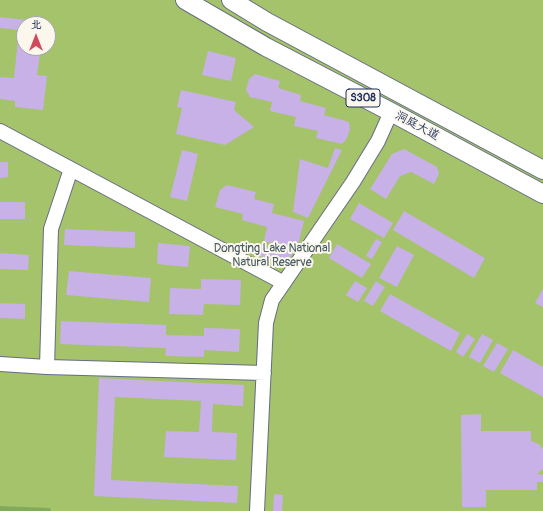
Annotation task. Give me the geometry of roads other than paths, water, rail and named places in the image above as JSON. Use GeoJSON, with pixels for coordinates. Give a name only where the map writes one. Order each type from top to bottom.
{"type":"FeatureCollection","features":[{"type":"Feature","properties":{"kind":"main road","name":"洞庭大道"},"geometry":{"type":"LineString","coordinates":[[185,0],[266,48],[391,112],[543,194]]}},
{"type":"Feature","properties":{"kind":"main road","name":"洞庭大道"},"geometry":{"type":"LineString","coordinates":[[231,0],[268,22],[543,170]]}},
{"type":"Feature","properties":{"kind":"street"},"geometry":{"type":"LineString","coordinates":[[258,511],[266,323],[272,300],[353,182],[378,141],[391,112]]}},
{"type":"Feature","properties":{"kind":"street"},"geometry":{"type":"LineString","coordinates":[[0,131],[284,283]]}},
{"type":"Feature","properties":{"kind":"street"},"geometry":{"type":"LineString","coordinates":[[47,366],[51,229],[71,169]]}},
{"type":"Feature","properties":{"kind":"street"},"geometry":{"type":"LineString","coordinates":[[0,364],[264,373]]}},
{"type":"Feature","properties":{"kind":"park label","name":"Dongting Lake National Natural Reserve"},"geometry":{"type":"Point","coordinates":[272,256]}}]}
